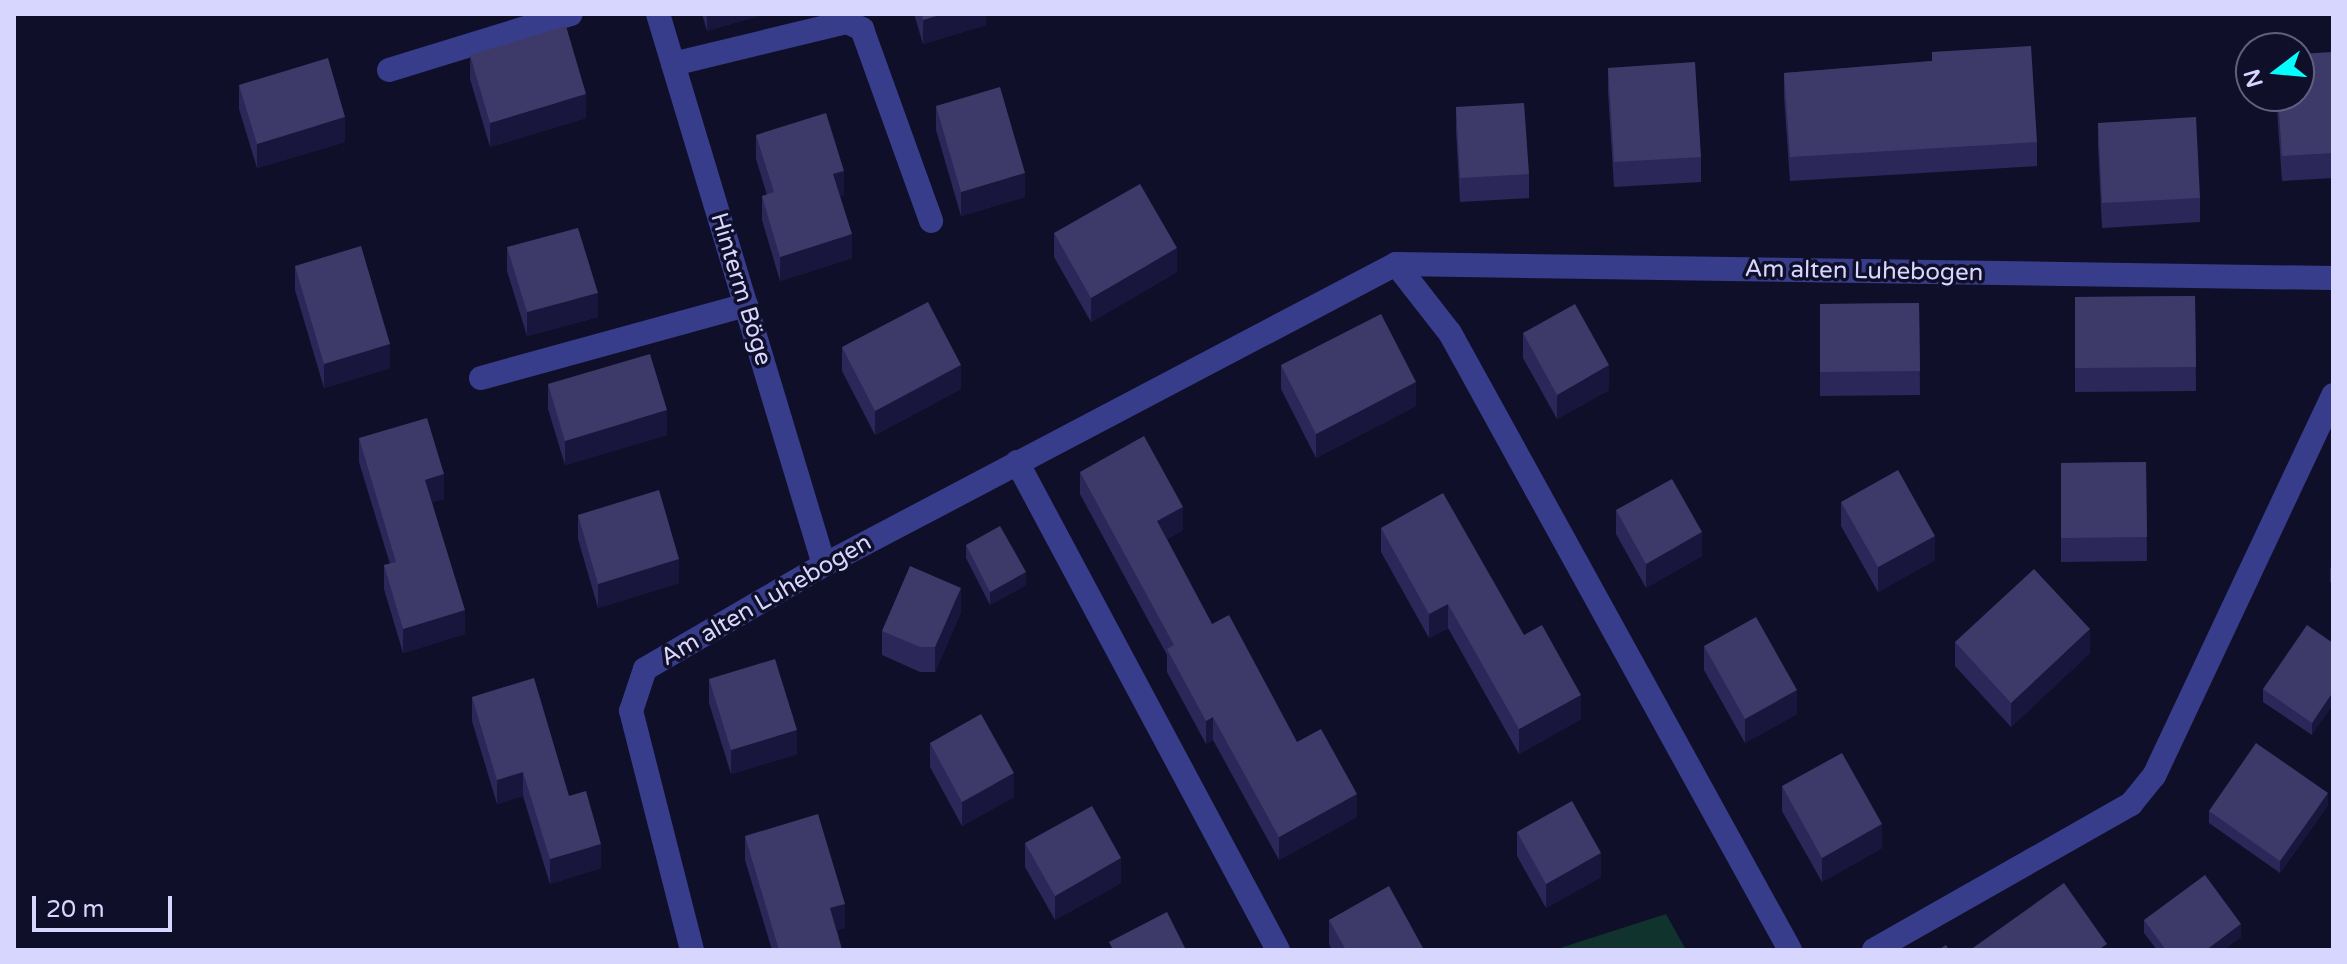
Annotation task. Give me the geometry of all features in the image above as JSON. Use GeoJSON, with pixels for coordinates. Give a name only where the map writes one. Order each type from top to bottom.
{"type":"FeatureCollection","features":[{"type":"Feature","properties":{"kind":"street"},"geometry":{"type":"LineString","coordinates":[[389,70],[571,14]]}},
{"type":"Feature","properties":{"kind":"street","name":"Hinterm Böge"},"geometry":{"type":"LineString","coordinates":[[658,14],[824,565]]}},
{"type":"Feature","properties":{"kind":"street"},"geometry":{"type":"LineString","coordinates":[[673,64],[847,22],[862,29],[931,221]]}},
{"type":"Feature","properties":{"kind":"street"},"geometry":{"type":"LineString","coordinates":[[1396,264],[1450,333],[1790,950]]}},
{"type":"Feature","properties":{"kind":"street","name":"Am alten Luhebogen"},"geometry":{"type":"LineString","coordinates":[[692,950],[631,711],[645,669],[824,565],[1396,264],[2333,278]]}},
{"type":"Feature","properties":{"kind":"street"},"geometry":{"type":"LineString","coordinates":[[481,378],[746,305]]}},
{"type":"Feature","properties":{"kind":"street"},"geometry":{"type":"LineString","coordinates":[[1874,950],[2131,804],[2154,776],[2333,395]]}},
{"type":"Feature","properties":{"kind":"street"},"geometry":{"type":"LineString","coordinates":[[1017,462],[1278,950]]}},
{"type":"Feature","properties":{"kind":"green space"},"geometry":{"type":"Polygon","coordinates":[[[1666,914],[1686,950],[1554,950],[1666,914]]]}},
{"type":"Feature","properties":{"kind":"building"},"geometry":{"type":"Polygon","coordinates":[[[922,14],[943,14],[923,20],[922,14]]]}},
{"type":"Feature","properties":{"kind":"building"},"geometry":{"type":"Polygon","coordinates":[[[566,26],[586,94],[490,123],[470,55],[566,26]]]}},
{"type":"Feature","properties":{"kind":"building"},"geometry":{"type":"Polygon","coordinates":[[[2031,46],[2037,142],[1790,157],[1784,73],[1932,61],[1932,52],[2031,46]]]}},
{"type":"Feature","properties":{"kind":"building"},"geometry":{"type":"Polygon","coordinates":[[[2333,52],[2333,153],[2282,156],[2279,112],[2315,112],[2315,53],[2333,52]]]}},
{"type":"Feature","properties":{"kind":"building"},"geometry":{"type":"Polygon","coordinates":[[[328,58],[345,117],[257,144],[239,85],[328,58]]]}},
{"type":"Feature","properties":{"kind":"building"},"geometry":{"type":"Polygon","coordinates":[[[1695,62],[1701,157],[1614,162],[1608,68],[1695,62]]]}},
{"type":"Feature","properties":{"kind":"building"},"geometry":{"type":"Polygon","coordinates":[[[1000,87],[1025,173],[961,192],[936,106],[1000,87]]]}},
{"type":"Feature","properties":{"kind":"building"},"geometry":{"type":"Polygon","coordinates":[[[1524,103],[1529,174],[1460,178],[1456,107],[1524,103]]]}},
{"type":"Feature","properties":{"kind":"building"},"geometry":{"type":"Polygon","coordinates":[[[826,113],[844,171],[833,174],[852,234],[780,257],[762,196],[774,192],[756,135],[826,113]]]}},
{"type":"Feature","properties":{"kind":"building"},"geometry":{"type":"Polygon","coordinates":[[[2196,117],[2200,198],[2102,203],[2098,123],[2196,117]]]}},
{"type":"Feature","properties":{"kind":"building"},"geometry":{"type":"Polygon","coordinates":[[[1140,184],[1177,248],[1091,298],[1054,233],[1140,184]]]}},
{"type":"Feature","properties":{"kind":"building"},"geometry":{"type":"Polygon","coordinates":[[[578,228],[598,293],[527,312],[507,247],[578,228]]]}},
{"type":"Feature","properties":{"kind":"building"},"geometry":{"type":"Polygon","coordinates":[[[361,246],[390,344],[324,364],[295,266],[361,246]]]}},
{"type":"Feature","properties":{"kind":"building"},"geometry":{"type":"Polygon","coordinates":[[[2195,296],[2196,367],[2075,368],[2075,297],[2195,296]]]}},
{"type":"Feature","properties":{"kind":"building"},"geometry":{"type":"Polygon","coordinates":[[[928,302],[961,365],[875,411],[842,347],[928,302]]]}},
{"type":"Feature","properties":{"kind":"building"},"geometry":{"type":"Polygon","coordinates":[[[1919,303],[1920,371],[1820,372],[1820,304],[1919,303]]]}},
{"type":"Feature","properties":{"kind":"building"},"geometry":{"type":"Polygon","coordinates":[[[1575,304],[1609,365],[1557,395],[1523,333],[1575,304]]]}},
{"type":"Feature","properties":{"kind":"building"},"geometry":{"type":"Polygon","coordinates":[[[1381,314],[1416,382],[1316,434],[1281,365],[1381,314]]]}},
{"type":"Feature","properties":{"kind":"building"},"geometry":{"type":"Polygon","coordinates":[[[650,354],[667,410],[565,441],[548,384],[650,354]]]}},
{"type":"Feature","properties":{"kind":"building"},"geometry":{"type":"Polygon","coordinates":[[[427,418],[444,474],[425,480],[465,610],[403,629],[384,565],[396,562],[359,438],[427,418]]]}},
{"type":"Feature","properties":{"kind":"building"},"geometry":{"type":"Polygon","coordinates":[[[1144,436],[1183,507],[1157,521],[1212,624],[1229,615],[1297,742],[1321,729],[1357,794],[1279,837],[1213,717],[1206,721],[1167,649],[1174,645],[1080,472],[1144,436]]]}},
{"type":"Feature","properties":{"kind":"building"},"geometry":{"type":"Polygon","coordinates":[[[2146,462],[2147,537],[2061,538],[2061,463],[2146,462]]]}},
{"type":"Feature","properties":{"kind":"building"},"geometry":{"type":"Polygon","coordinates":[[[1898,470],[1935,536],[1878,567],[1841,502],[1898,470]]]}},
{"type":"Feature","properties":{"kind":"building"},"geometry":{"type":"Polygon","coordinates":[[[1672,479],[1702,532],[1646,564],[1616,510],[1672,479]]]}},
{"type":"Feature","properties":{"kind":"building"},"geometry":{"type":"Polygon","coordinates":[[[659,490],[679,559],[598,584],[578,515],[659,490]]]}},
{"type":"Feature","properties":{"kind":"building"},"geometry":{"type":"Polygon","coordinates":[[[1443,493],[1524,635],[1542,625],[1581,695],[1519,729],[1448,604],[1429,614],[1381,528],[1443,493]]]}},
{"type":"Feature","properties":{"kind":"building"},"geometry":{"type":"Polygon","coordinates":[[[1000,526],[1026,572],[990,592],[966,545],[1000,526]]]}},
{"type":"Feature","properties":{"kind":"building"},"geometry":{"type":"Polygon","coordinates":[[[910,566],[961,588],[935,647],[920,647],[882,631],[910,566]]]}},
{"type":"Feature","properties":{"kind":"building"},"geometry":{"type":"Polygon","coordinates":[[[2034,569],[2090,629],[2011,703],[1955,642],[2034,569]]]}},
{"type":"Feature","properties":{"kind":"building"},"geometry":{"type":"Polygon","coordinates":[[[1756,617],[1797,690],[1745,719],[1704,646],[1756,617]]]}},
{"type":"Feature","properties":{"kind":"building"},"geometry":{"type":"Polygon","coordinates":[[[2307,625],[2333,643],[2333,692],[2312,723],[2263,689],[2307,625]]]}},
{"type":"Feature","properties":{"kind":"building"},"geometry":{"type":"Polygon","coordinates":[[[775,659],[797,730],[731,750],[709,679],[775,659]]]}},
{"type":"Feature","properties":{"kind":"building"},"geometry":{"type":"Polygon","coordinates":[[[534,678],[569,796],[586,791],[601,844],[550,859],[523,772],[497,780],[472,697],[534,678]]]}},
{"type":"Feature","properties":{"kind":"building"},"geometry":{"type":"Polygon","coordinates":[[[981,714],[1014,773],[962,802],[930,743],[981,714]]]}},
{"type":"Feature","properties":{"kind":"building"},"geometry":{"type":"Polygon","coordinates":[[[2256,743],[2328,793],[2280,861],[2209,811],[2256,743]]]}},
{"type":"Feature","properties":{"kind":"building"},"geometry":{"type":"Polygon","coordinates":[[[1842,753],[1882,824],[1822,858],[1782,786],[1842,753]]]}},
{"type":"Feature","properties":{"kind":"building"},"geometry":{"type":"Polygon","coordinates":[[[1572,801],[1601,853],[1546,884],[1517,832],[1572,801]]]}},
{"type":"Feature","properties":{"kind":"building"},"geometry":{"type":"Polygon","coordinates":[[[1092,806],[1121,858],[1055,896],[1025,843],[1092,806]]]}},
{"type":"Feature","properties":{"kind":"building"},"geometry":{"type":"Polygon","coordinates":[[[818,814],[845,904],[830,908],[842,950],[779,950],[745,836],[818,814]]]}},
{"type":"Feature","properties":{"kind":"building"},"geometry":{"type":"Polygon","coordinates":[[[2205,875],[2241,924],[2206,950],[2166,950],[2144,920],[2205,875]]]}},
{"type":"Feature","properties":{"kind":"building"},"geometry":{"type":"Polygon","coordinates":[[[2064,883],[2107,944],[2098,950],[1970,950],[2064,883]]]}},
{"type":"Feature","properties":{"kind":"building"},"geometry":{"type":"Polygon","coordinates":[[[1389,886],[1424,950],[1346,950],[1329,920],[1389,886]]]}},
{"type":"Feature","properties":{"kind":"building"},"geometry":{"type":"Polygon","coordinates":[[[1167,912],[1186,950],[1113,950],[1109,942],[1167,912]]]}}]}
